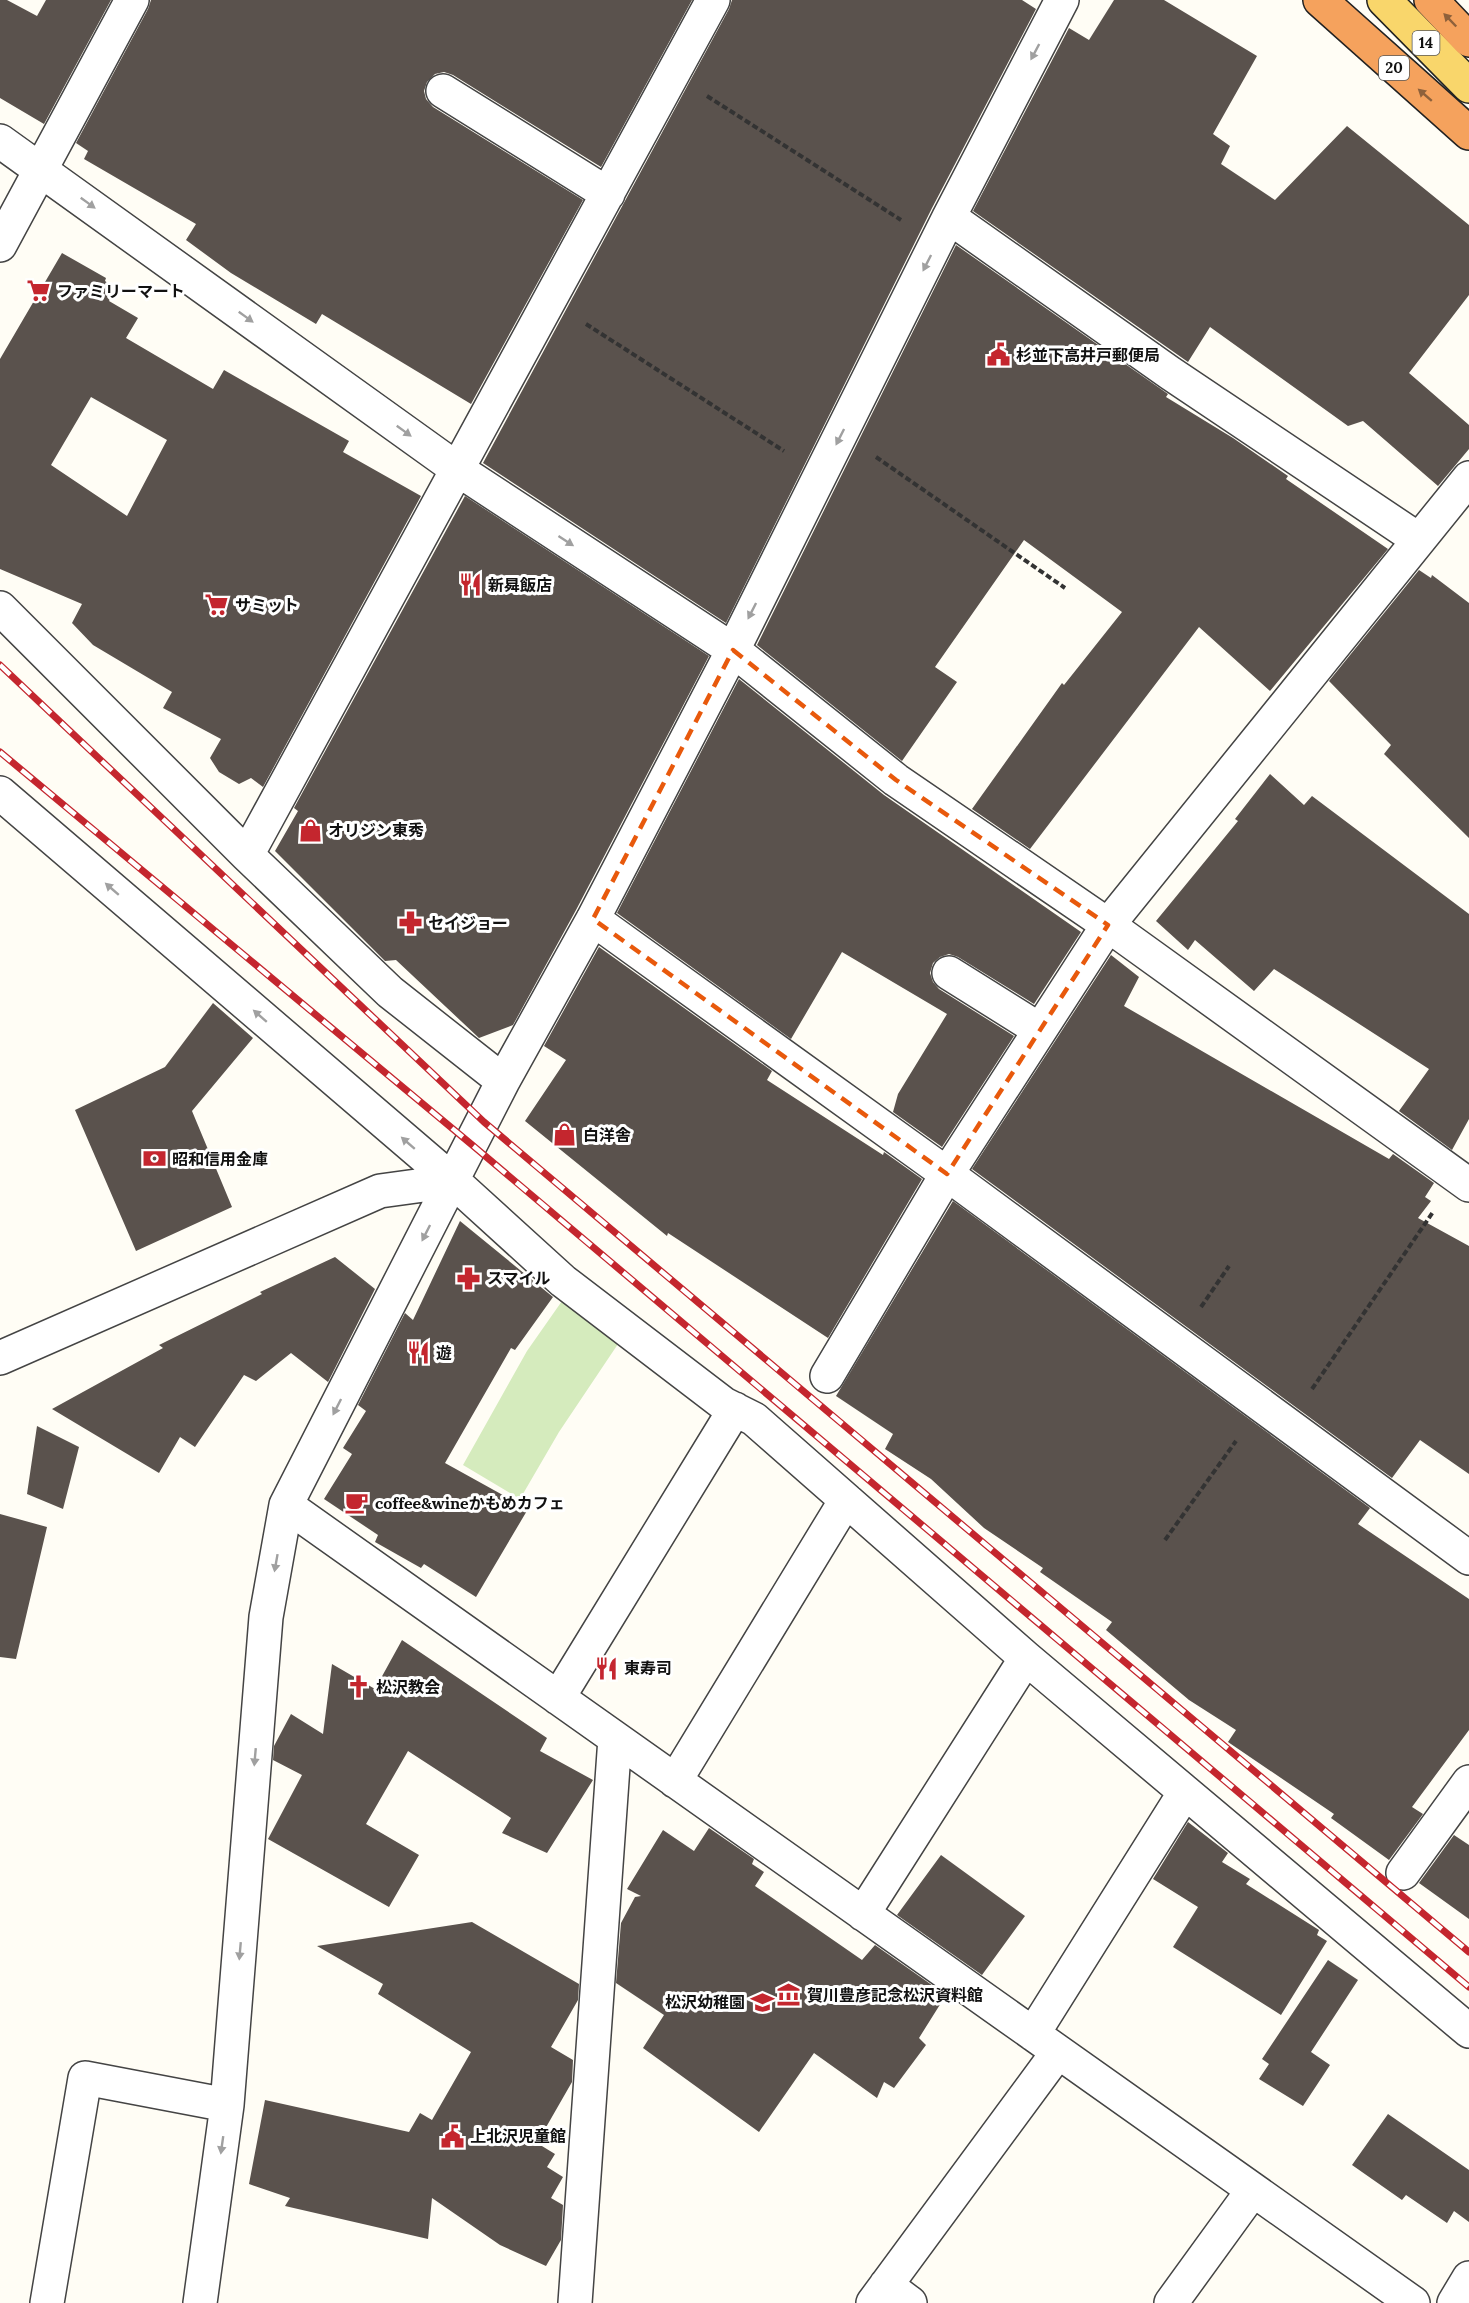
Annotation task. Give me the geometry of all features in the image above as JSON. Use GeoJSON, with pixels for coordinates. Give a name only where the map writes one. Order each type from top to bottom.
{"type":"FeatureCollection","features":[{"type":"Feature","properties":{"kind":"highway","name":"20"},"geometry":{"type":"LineString","coordinates":[[1320,0],[1469,133]]}},
{"type":"Feature","properties":{"kind":"highway"},"geometry":{"type":"LineString","coordinates":[[1431,0],[1469,40]]}},
{"type":"Feature","properties":{"kind":"main road","name":"14"},"geometry":{"type":"LineString","coordinates":[[1384,0],[1469,86]]}},
{"type":"Feature","properties":{"kind":"street"},"geometry":{"type":"LineString","coordinates":[[0,244],[132,0]]}},
{"type":"Feature","properties":{"kind":"street"},"geometry":{"type":"LineString","coordinates":[[247,855],[713,0]]}},
{"type":"Feature","properties":{"kind":"street"},"geometry":{"type":"LineString","coordinates":[[200,2303],[227,2105],[266,1617],[286,1505],[503,1081],[593,919],[733,650],[943,230],[1062,0]]}},
{"type":"Feature","properties":{"kind":"street"},"geometry":{"type":"LineString","coordinates":[[443,91],[608,194]]}},
{"type":"Feature","properties":{"kind":"street"},"geometry":{"type":"LineString","coordinates":[[0,141],[41,168],[457,469],[733,650],[896,780],[1108,924],[1463,1181]]}},
{"type":"Feature","properties":{"kind":"street"},"geometry":{"type":"LineString","coordinates":[[943,230],[1170,373],[1419,540]]}},
{"type":"Feature","properties":{"kind":"street"},"geometry":{"type":"LineString","coordinates":[[827,1376],[947,1174],[1108,924],[1469,478]]}},
{"type":"Feature","properties":{"kind":"street"},"geometry":{"type":"LineString","coordinates":[[0,608],[247,855],[390,992],[503,1081]]}},
{"type":"Feature","properties":{"kind":"street"},"geometry":{"type":"LineString","coordinates":[[0,793],[453,1181],[563,1281],[735,1409],[754,1419],[1026,1658],[1469,2031]]}},
{"type":"Feature","properties":{"kind":"street"},"geometry":{"type":"LineString","coordinates":[[593,919],[947,1174],[1469,1558]]}},
{"type":"Feature","properties":{"kind":"street"},"geometry":{"type":"LineString","coordinates":[[949,973],[1040,1030]]}},
{"type":"Feature","properties":{"kind":"street"},"geometry":{"type":"LineString","coordinates":[[0,1358],[381,1191],[453,1181]]}},
{"type":"Feature","properties":{"kind":"street"},"geometry":{"type":"LineString","coordinates":[[558,1698],[735,1409]]}},
{"type":"Feature","properties":{"kind":"street"},"geometry":{"type":"LineString","coordinates":[[675,1781],[846,1500]]}},
{"type":"Feature","properties":{"kind":"street"},"geometry":{"type":"LineString","coordinates":[[286,1505],[1413,2303]]}},
{"type":"Feature","properties":{"kind":"street"},"geometry":{"type":"LineString","coordinates":[[863,1914],[1026,1658]]}},
{"type":"Feature","properties":{"kind":"street"},"geometry":{"type":"LineString","coordinates":[[575,2303],[615,1738]]}},
{"type":"Feature","properties":{"kind":"street"},"geometry":{"type":"LineString","coordinates":[[1403,1873],[1469,1782]]}},
{"type":"Feature","properties":{"kind":"street"},"geometry":{"type":"LineString","coordinates":[[890,2297],[1046,2043],[1185,1792]]}},
{"type":"Feature","properties":{"kind":"street"},"geometry":{"type":"LineString","coordinates":[[47,2303],[85,2078],[227,2105]]}},
{"type":"Feature","properties":{"kind":"street"},"geometry":{"type":"LineString","coordinates":[[1171,2303],[1254,2190]]}},
{"type":"Feature","properties":{"kind":"street"},"geometry":{"type":"LineString","coordinates":[[1454,2303],[1469,2278]]}},
{"type":"Feature","properties":{"kind":"path"},"geometry":{"type":"LineString","coordinates":[[674,75],[943,230]]}},
{"type":"Feature","properties":{"kind":"path"},"geometry":{"type":"LineString","coordinates":[[550,301],[821,474]]}},
{"type":"Feature","properties":{"kind":"path"},"geometry":{"type":"LineString","coordinates":[[842,433],[1065,588]]}},
{"type":"Feature","properties":{"kind":"path"},"geometry":{"type":"LineString","coordinates":[[1288,1425],[1463,1181]]}},
{"type":"Feature","properties":{"kind":"path"},"geometry":{"type":"LineString","coordinates":[[1177,1344],[1229,1266]]}},
{"type":"Feature","properties":{"kind":"path"},"geometry":{"type":"LineString","coordinates":[[1164,1540],[1262,1406]]}},
{"type":"Feature","properties":{"kind":"highlighted area"},"geometry":{"type":"Polygon","coordinates":[[[733,650],[896,780],[1108,925],[947,1174],[593,919],[733,650]]]}},
{"type":"Feature","properties":{"kind":"green space"},"geometry":{"type":"Polygon","coordinates":[[[562,1301],[620,1341],[559,1432],[520,1499],[463,1465],[527,1351],[562,1301]]]}},
{"type":"Feature","properties":{"kind":"building"},"geometry":{"type":"Polygon","coordinates":[[[0,0],[7,0],[37,16],[46,0],[111,0],[44,124],[0,98],[0,0]]]}},
{"type":"Feature","properties":{"kind":"building"},"geometry":{"type":"Polygon","coordinates":[[[151,0],[692,0],[601,167],[453,75],[444,72],[435,74],[427,82],[424,91],[426,99],[433,107],[583,200],[471,404],[322,314],[316,324],[231,273],[186,240],[196,224],[84,159],[88,151],[76,143],[151,0]]]}},
{"type":"Feature","properties":{"kind":"building"},"geometry":{"type":"Polygon","coordinates":[[[732,0],[1022,0],[1036,9],[932,208],[726,623],[483,463],[732,0]]]}},
{"type":"Feature","properties":{"kind":"building"},"geometry":{"type":"Polygon","coordinates":[[[1114,0],[1164,0],[1257,56],[1213,134],[1230,146],[1221,164],[1275,200],[1347,126],[1469,225],[1469,295],[1409,373],[1469,425],[1469,449],[1438,486],[1363,421],[1348,426],[1210,327],[1188,362],[973,211],[1069,28],[1089,40],[1114,0]]]}},
{"type":"Feature","properties":{"kind":"building"},"geometry":{"type":"Polygon","coordinates":[[[956,245],[1168,394],[1166,397],[1233,438],[1288,476],[1286,479],[1388,549],[1270,691],[1199,627],[1030,849],[972,809],[1062,683],[1064,685],[1122,612],[1024,540],[935,667],[957,682],[902,761],[757,645],[956,245]]]}},
{"type":"Feature","properties":{"kind":"building"},"geometry":{"type":"Polygon","coordinates":[[[62,253],[106,278],[105,281],[116,289],[109,301],[138,318],[126,338],[213,389],[224,370],[349,441],[343,452],[421,496],[263,787],[251,778],[239,784],[219,772],[210,758],[221,739],[163,708],[172,692],[93,645],[72,623],[82,604],[0,569],[0,359],[62,253]],[[91,397],[51,465],[127,516],[167,440],[91,397]]]}},
{"type":"Feature","properties":{"kind":"building"},"geometry":{"type":"Polygon","coordinates":[[[465,496],[709,656],[513,1025],[479,1038],[396,960],[385,961],[275,851],[298,811],[294,808],[465,496]]]}},
{"type":"Feature","properties":{"kind":"building"},"geometry":{"type":"Polygon","coordinates":[[[1419,570],[1431,578],[1432,575],[1469,603],[1469,838],[1384,754],[1391,745],[1329,681],[1419,570]]]}},
{"type":"Feature","properties":{"kind":"building"},"geometry":{"type":"Polygon","coordinates":[[[739,679],[884,795],[1081,932],[1034,1004],[958,957],[949,954],[933,963],[930,973],[939,989],[1014,1036],[942,1147],[893,1112],[898,1094],[947,1014],[842,952],[791,1039],[617,913],[739,679]]]}},
{"type":"Feature","properties":{"kind":"building"},"geometry":{"type":"Polygon","coordinates":[[[1270,774],[1304,805],[1312,796],[1469,914],[1469,1119],[1452,1150],[1399,1111],[1429,1069],[1274,969],[1254,991],[1195,940],[1188,950],[1156,921],[1238,821],[1235,819],[1270,774]]]}},
{"type":"Feature","properties":{"kind":"building"},"geometry":{"type":"Polygon","coordinates":[[[599,947],[772,1071],[767,1080],[883,1155],[884,1152],[922,1179],[828,1338],[668,1233],[667,1236],[525,1121],[566,1060],[544,1046],[599,947]]]}},
{"type":"Feature","properties":{"kind":"building"},"geometry":{"type":"Polygon","coordinates":[[[1111,955],[1139,977],[1124,1006],[1389,1159],[1393,1154],[1434,1183],[1425,1197],[1431,1201],[1418,1218],[1469,1246],[1469,1474],[1420,1440],[1392,1478],[972,1169],[1111,955]]]}},
{"type":"Feature","properties":{"kind":"building","name":"昭和信用金庫"},"geometry":{"type":"Polygon","coordinates":[[[213,1003],[253,1038],[192,1111],[232,1207],[136,1251],[75,1110],[165,1067],[213,1003]]]}},
{"type":"Feature","properties":{"kind":"building"},"geometry":{"type":"Polygon","coordinates":[[[953,1201],[1370,1508],[1358,1524],[1469,1599],[1469,1730],[1412,1807],[1423,1814],[1389,1860],[1331,1818],[1334,1814],[1228,1742],[1236,1730],[1189,1700],[1106,1630],[1112,1622],[1040,1572],[1043,1568],[984,1528],[931,1479],[885,1449],[893,1434],[836,1396],[953,1201]]]}},
{"type":"Feature","properties":{"kind":"building"},"geometry":{"type":"Polygon","coordinates":[[[460,1221],[553,1297],[515,1350],[511,1348],[445,1463],[528,1509],[476,1597],[424,1564],[421,1568],[375,1542],[378,1535],[324,1499],[352,1454],[343,1448],[366,1411],[358,1405],[405,1313],[413,1320],[460,1221]]]}},
{"type":"Feature","properties":{"kind":"building"},"geometry":{"type":"Polygon","coordinates":[[[335,1257],[375,1289],[328,1382],[291,1353],[256,1381],[244,1375],[195,1447],[180,1437],[159,1473],[52,1409],[163,1348],[159,1345],[262,1294],[260,1292],[335,1257]]]}},
{"type":"Feature","properties":{"kind":"building"},"geometry":{"type":"Polygon","coordinates":[[[37,1426],[79,1447],[63,1509],[27,1494],[37,1426]]]}},
{"type":"Feature","properties":{"kind":"building"},"geometry":{"type":"Polygon","coordinates":[[[0,1514],[47,1527],[16,1659],[0,1657],[0,1514]]]}},
{"type":"Feature","properties":{"kind":"building"},"geometry":{"type":"Polygon","coordinates":[[[402,1640],[547,1738],[540,1751],[593,1780],[547,1853],[502,1833],[511,1818],[408,1751],[366,1824],[419,1855],[389,1907],[268,1839],[302,1775],[273,1760],[274,1746],[291,1714],[323,1734],[332,1664],[375,1689],[402,1640]]]}},
{"type":"Feature","properties":{"kind":"building"},"geometry":{"type":"Polygon","coordinates":[[[1188,1822],[1228,1853],[1222,1862],[1250,1879],[1246,1884],[1319,1930],[1317,1935],[1327,1941],[1281,2015],[1173,1947],[1198,1907],[1153,1879],[1188,1822]]]}},
{"type":"Feature","properties":{"kind":"building"},"geometry":{"type":"Polygon","coordinates":[[[709,1828],[754,1859],[752,1864],[764,1872],[755,1886],[862,1960],[875,1945],[946,1995],[919,2038],[926,2045],[894,2088],[884,2082],[877,2098],[814,2053],[759,2132],[643,2048],[664,2015],[616,1983],[621,1923],[635,1897],[641,1896],[627,1889],[663,1830],[694,1851],[709,1828]]]}},
{"type":"Feature","properties":{"kind":"building"},"geometry":{"type":"Polygon","coordinates":[[[1454,1835],[1469,1845],[1469,1919],[1419,1883],[1454,1835]]]}},
{"type":"Feature","properties":{"kind":"building"},"geometry":{"type":"Polygon","coordinates":[[[941,1855],[1025,1916],[982,1975],[897,1915],[941,1855]]]}},
{"type":"Feature","properties":{"kind":"building"},"geometry":{"type":"Polygon","coordinates":[[[472,1922],[579,1984],[578,2000],[551,2047],[573,2060],[572,2082],[537,2143],[555,2154],[547,2167],[563,2177],[551,2198],[563,2205],[561,2240],[546,2266],[500,2245],[432,2198],[428,2239],[285,2206],[290,2198],[249,2184],[265,2100],[409,2132],[420,2113],[432,2120],[471,2052],[378,1994],[383,1984],[317,1946],[472,1922]]]}},
{"type":"Feature","properties":{"kind":"building"},"geometry":{"type":"Polygon","coordinates":[[[1328,1960],[1358,1980],[1311,2052],[1330,2065],[1303,2106],[1259,2079],[1269,2064],[1262,2059],[1328,1960]]]}},
{"type":"Feature","properties":{"kind":"building"},"geometry":{"type":"Polygon","coordinates":[[[1388,2114],[1469,2170],[1469,2222],[1454,2211],[1447,2223],[1406,2195],[1402,2200],[1352,2165],[1388,2114]]]}},
{"type":"Feature","properties":{"kind":"railway"},"geometry":{"type":"LineString","coordinates":[[0,665],[484,1122],[1469,1952]]}},
{"type":"Feature","properties":{"kind":"railway"},"geometry":{"type":"LineString","coordinates":[[0,752],[471,1144],[1469,1987]]}},
{"type":"Feature","properties":{"kind":"place","name":"ファミリーマート"},"geometry":{"type":"Point","coordinates":[39,291]}},
{"type":"Feature","properties":{"kind":"place","name":"杉並下高井戸郵便局"},"geometry":{"type":"Point","coordinates":[998,355]}},
{"type":"Feature","properties":{"kind":"place","name":"新曻飯店"},"geometry":{"type":"Point","coordinates":[470,585]}},
{"type":"Feature","properties":{"kind":"place","name":"サミット"},"geometry":{"type":"Point","coordinates":[217,605]}},
{"type":"Feature","properties":{"kind":"place","name":"オリジン東秀"},"geometry":{"type":"Point","coordinates":[310,830]}},
{"type":"Feature","properties":{"kind":"place","name":"セイジョー"},"geometry":{"type":"Point","coordinates":[410,923]}},
{"type":"Feature","properties":{"kind":"place","name":"白洋舎"},"geometry":{"type":"Point","coordinates":[565,1135]}},
{"type":"Feature","properties":{"kind":"place","name":"昭和信用金庫"},"geometry":{"type":"Point","coordinates":[154,1159]}},
{"type":"Feature","properties":{"kind":"place","name":"スマイル"},"geometry":{"type":"Point","coordinates":[469,1278]}},
{"type":"Feature","properties":{"kind":"place","name":"遊"},"geometry":{"type":"Point","coordinates":[418,1353]}},
{"type":"Feature","properties":{"kind":"place","name":"coffee&wineかもめカフェ"},"geometry":{"type":"Point","coordinates":[357,1503]}},
{"type":"Feature","properties":{"kind":"place","name":"東寿司"},"geometry":{"type":"Point","coordinates":[606,1668]}},
{"type":"Feature","properties":{"kind":"place","name":"松沢教会"},"geometry":{"type":"Point","coordinates":[358,1687]}},
{"type":"Feature","properties":{"kind":"place","name":"賀川豊彦記念松沢資料館"},"geometry":{"type":"Point","coordinates":[789,1995]}},
{"type":"Feature","properties":{"kind":"place","name":"松沢幼稚園"},"geometry":{"type":"Point","coordinates":[763,2002]}},
{"type":"Feature","properties":{"kind":"place","name":"上北沢児童館"},"geometry":{"type":"Point","coordinates":[452,2136]}}]}
